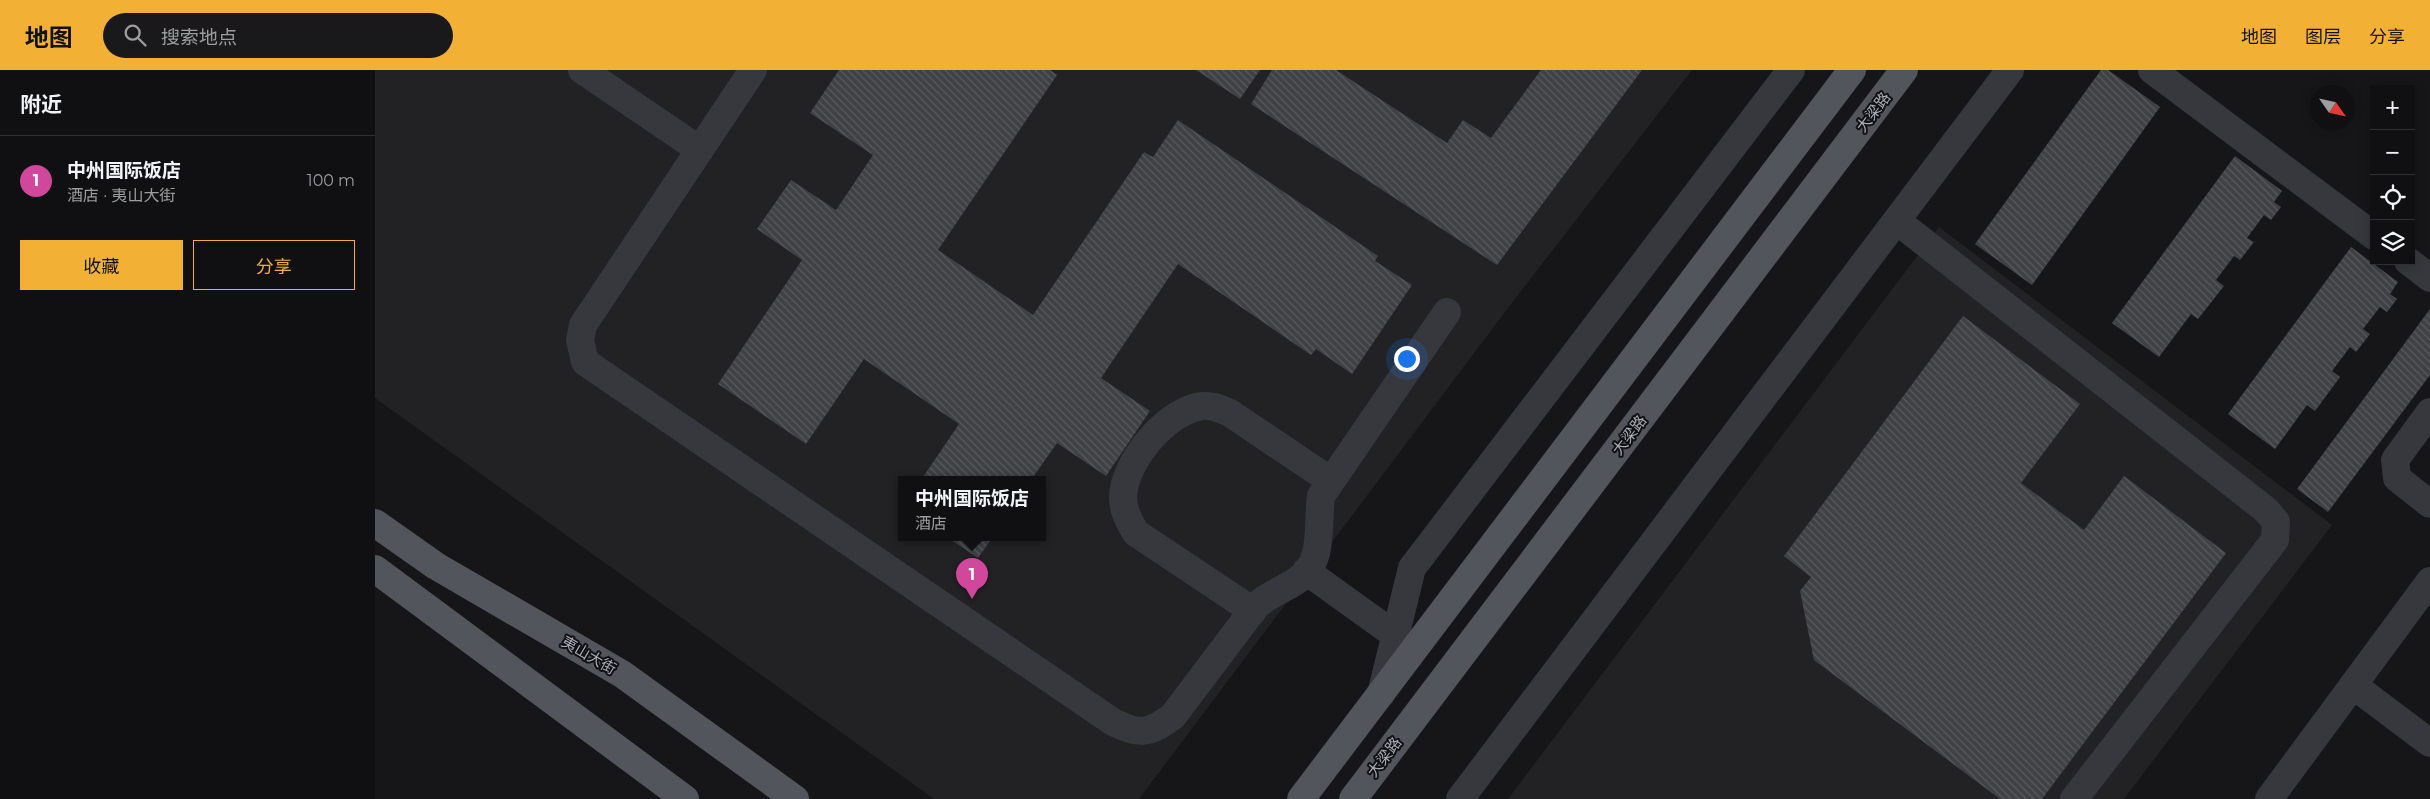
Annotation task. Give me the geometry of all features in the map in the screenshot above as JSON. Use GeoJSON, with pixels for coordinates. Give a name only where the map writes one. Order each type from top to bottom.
{"type":"FeatureCollection","features":[{"type":"Feature","properties":{"kind":"main road"},"geometry":{"type":"LineString","coordinates":[[1301,799],[1852,70]]}},
{"type":"Feature","properties":{"kind":"main road","name":"大梁路"},"geometry":{"type":"LineString","coordinates":[[1353,799],[1904,70]]}},
{"type":"Feature","properties":{"kind":"main road","name":"夷山大街"},"geometry":{"type":"LineString","coordinates":[[375,523],[436,566],[622,674],[795,799]]}},
{"type":"Feature","properties":{"kind":"main road"},"geometry":{"type":"LineString","coordinates":[[375,569],[685,799]]}},
{"type":"Feature","properties":{"kind":"street"},"geometry":{"type":"LineString","coordinates":[[582,70],[699,150]]}},
{"type":"Feature","properties":{"kind":"street"},"geometry":{"type":"LineString","coordinates":[[753,70],[583,326],[580,340],[585,362],[1113,722],[1133,731],[1157,728],[1173,716],[1267,595],[1300,579],[1311,565],[1319,542],[1318,512],[1321,496],[1447,312]]}},
{"type":"Feature","properties":{"kind":"street"},"geometry":{"type":"LineString","coordinates":[[1381,694],[1412,568],[1791,70]]}},
{"type":"Feature","properties":{"kind":"street"},"geometry":{"type":"LineString","coordinates":[[1460,799],[2010,70]]}},
{"type":"Feature","properties":{"kind":"street"},"geometry":{"type":"LineString","coordinates":[[2153,70],[2370,233]]}},
{"type":"Feature","properties":{"kind":"street"},"geometry":{"type":"LineString","coordinates":[[1897,221],[2266,510],[2276,522],[2275,540],[2074,799]]}},
{"type":"Feature","properties":{"kind":"street"},"geometry":{"type":"LineString","coordinates":[[2413,265],[2430,278]]}},
{"type":"Feature","properties":{"kind":"street"},"geometry":{"type":"LineString","coordinates":[[1253,611],[1136,533],[1127,518],[1123,498],[1127,475],[1160,427],[1197,407],[1215,406],[1230,413],[1331,481]]}},
{"type":"Feature","properties":{"kind":"street"},"geometry":{"type":"LineString","coordinates":[[2430,412],[2395,460],[2397,478],[2430,504]]}},
{"type":"Feature","properties":{"kind":"street"},"geometry":{"type":"LineString","coordinates":[[1306,571],[1395,636]]}},
{"type":"Feature","properties":{"kind":"street"},"geometry":{"type":"LineString","coordinates":[[2269,799],[2430,581]]}},
{"type":"Feature","properties":{"kind":"street"},"geometry":{"type":"LineString","coordinates":[[2353,685],[2430,743]]}},
{"type":"Feature","properties":{"kind":"shaded area"},"geometry":{"type":"Polygon","coordinates":[[[375,70],[1692,70],[1511,304],[1139,799],[934,799],[375,398],[375,70]]]}},
{"type":"Feature","properties":{"kind":"shaded area"},"geometry":{"type":"Polygon","coordinates":[[[1939,227],[2332,525],[2124,799],[1508,799],[1939,227]]]}},
{"type":"Feature","properties":{"kind":"building"},"geometry":{"type":"Polygon","coordinates":[[[839,70],[1050,70],[1057,75],[938,250],[1033,315],[1144,152],[1153,157],[1178,120],[1378,256],[1375,261],[1412,285],[1352,374],[1316,349],[1311,355],[1178,264],[1101,378],[1150,411],[1106,476],[1057,443],[1034,476],[924,476],[959,424],[864,359],[806,444],[718,384],[802,260],[757,229],[791,180],[836,210],[873,155],[810,113],[839,70]]]}},
{"type":"Feature","properties":{"kind":"building"},"geometry":{"type":"Polygon","coordinates":[[[1196,70],[1260,70],[1240,99],[1196,70]]]}},
{"type":"Feature","properties":{"kind":"building"},"geometry":{"type":"Polygon","coordinates":[[[1272,70],[1336,70],[1447,143],[1463,120],[1491,138],[1541,70],[1642,70],[1497,265],[1251,104],[1272,70]]]}},
{"type":"Feature","properties":{"kind":"building"},"geometry":{"type":"Polygon","coordinates":[[[2101,70],[2108,70],[2160,107],[2032,285],[1975,244],[2101,70]]]}},
{"type":"Feature","properties":{"kind":"building"},"geometry":{"type":"Polygon","coordinates":[[[2235,156],[2282,191],[2274,202],[2281,207],[2271,220],[2264,215],[2247,238],[2254,242],[2240,260],[2234,256],[2216,280],[2224,286],[2198,319],[2191,314],[2159,357],[2112,323],[2235,156]]]}},
{"type":"Feature","properties":{"kind":"building"},"geometry":{"type":"Polygon","coordinates":[[[2351,247],[2370,261],[2370,265],[2375,265],[2398,282],[2390,294],[2397,299],[2387,312],[2380,307],[2363,329],[2370,334],[2356,352],[2350,347],[2332,371],[2340,377],[2315,411],[2307,405],[2275,449],[2228,414],[2351,247]]]}},
{"type":"Feature","properties":{"kind":"building"},"geometry":{"type":"Polygon","coordinates":[[[2430,309],[2430,375],[2328,512],[2297,489],[2430,309]]]}},
{"type":"Feature","properties":{"kind":"building"},"geometry":{"type":"Polygon","coordinates":[[[1963,316],[2080,404],[2021,483],[2084,530],[2124,476],[2226,553],[2042,799],[2000,799],[1814,660],[1800,591],[1811,577],[1784,556],[1963,316]]]}},
{"type":"Feature","properties":{"kind":"building"},"geometry":{"type":"Polygon","coordinates":[[[952,541],[990,541],[978,558],[952,541]]]}},
{"type":"Feature","properties":{"kind":"place","name":"中州国际饭店"},"geometry":{"type":"Point","coordinates":[972,599]}}]}
